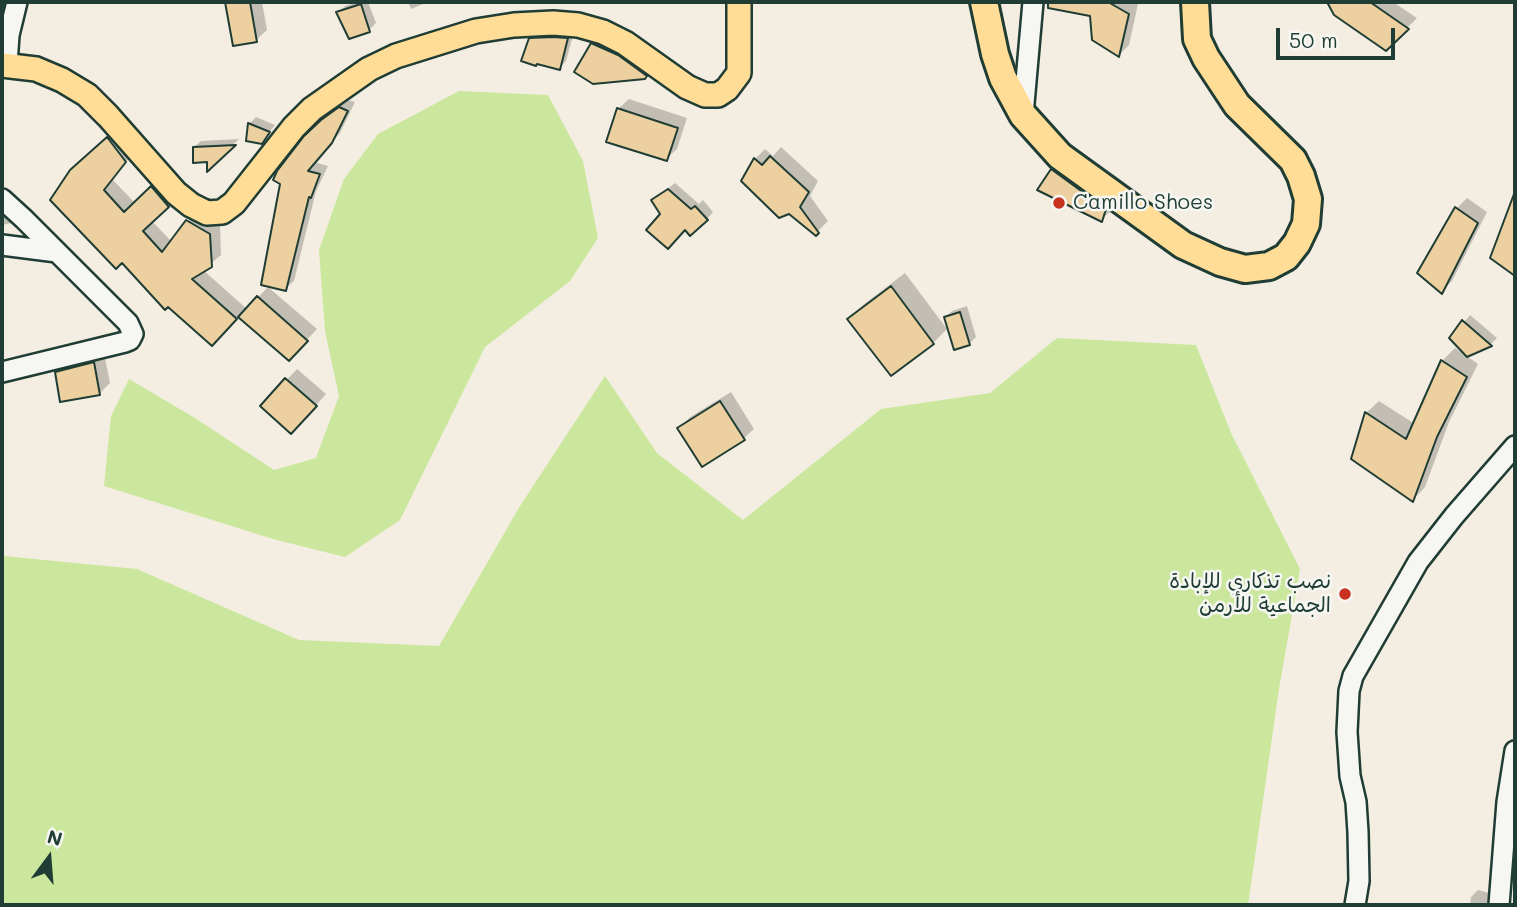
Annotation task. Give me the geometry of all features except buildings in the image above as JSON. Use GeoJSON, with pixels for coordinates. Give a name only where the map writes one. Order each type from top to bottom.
{"type":"FeatureCollection","features":[{"type":"Feature","properties":{"kind":"highway"},"geometry":{"type":"LineString","coordinates":[[984,2],[1003,78],[1023,115],[1060,156],[1183,245],[1220,262],[1245,269],[1269,266],[1286,257],[1297,243],[1306,224],[1308,199],[1293,160],[1237,105],[1206,58],[1198,39],[1195,2]]}},
{"type":"Feature","properties":{"kind":"main road"},"geometry":{"type":"LineString","coordinates":[[4,64],[36,69],[62,80],[87,96],[176,193],[207,213],[222,212],[234,203],[294,127],[312,109],[352,79],[396,56],[476,31],[514,25],[578,25],[603,32],[625,43],[687,88],[705,95],[718,95],[727,89],[739,73],[738,2]]}},
{"type":"Feature","properties":{"kind":"street"},"geometry":{"type":"LineString","coordinates":[[4,64],[17,2]]}},
{"type":"Feature","properties":{"kind":"street"},"geometry":{"type":"LineString","coordinates":[[1023,115],[1033,2]]}},
{"type":"Feature","properties":{"kind":"street"},"geometry":{"type":"LineString","coordinates":[[2,199],[128,323],[133,334],[130,340],[2,372]]}},
{"type":"Feature","properties":{"kind":"street"},"geometry":{"type":"LineString","coordinates":[[2,245],[57,252]]}},
{"type":"Feature","properties":{"kind":"street"},"geometry":{"type":"LineString","coordinates":[[1356,905],[1359,881],[1358,832],[1347,732],[1349,691],[1353,676],[1418,562],[1515,446]]}},
{"type":"Feature","properties":{"kind":"street"},"geometry":{"type":"LineString","coordinates":[[1499,905],[1507,802],[1515,751]]}},
{"type":"Feature","properties":{"kind":"green space"},"geometry":{"type":"Polygon","coordinates":[[[459,91],[548,95],[583,161],[598,238],[570,281],[485,347],[400,520],[345,557],[273,539],[104,486],[111,416],[129,379],[274,470],[316,458],[339,396],[325,331],[319,250],[344,179],[378,134],[459,91]]]}},
{"type":"Feature","properties":{"kind":"green space"},"geometry":{"type":"Polygon","coordinates":[[[1057,338],[1196,345],[1231,433],[1300,569],[1279,689],[1248,905],[2,905],[4,556],[137,569],[299,640],[439,646],[520,506],[605,376],[657,453],[743,520],[881,409],[990,393],[1057,338]]]}},
{"type":"Feature","properties":{"kind":"place","name":"Camillo Shoes"},"geometry":{"type":"Point","coordinates":[1059,203]}},
{"type":"Feature","properties":{"kind":"place","name":"نصب تذكاري للإبادة الجماعية للأرمن"},"geometry":{"type":"Point","coordinates":[1345,594]}}]}
